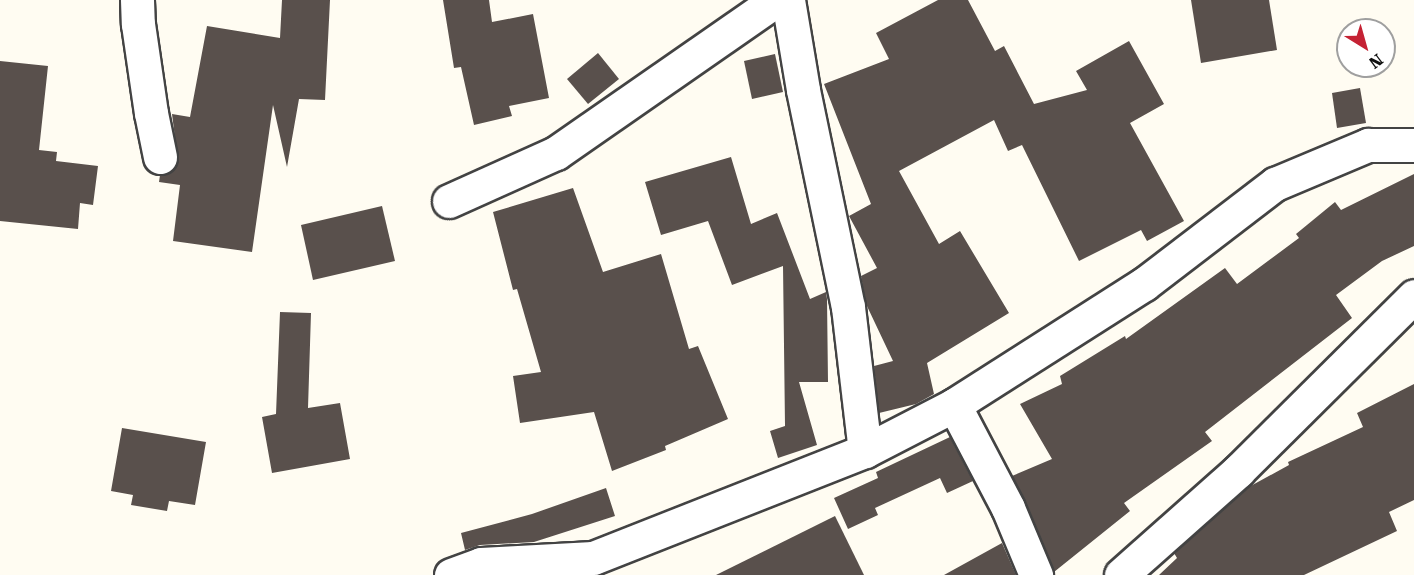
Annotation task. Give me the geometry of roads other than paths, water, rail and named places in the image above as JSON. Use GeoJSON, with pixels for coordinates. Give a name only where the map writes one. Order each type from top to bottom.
{"type":"FeatureCollection","features":[{"type":"Feature","properties":{"kind":"street"},"geometry":{"type":"LineString","coordinates":[[137,0],[141,46],[160,157]]}},
{"type":"Feature","properties":{"kind":"street"},"geometry":{"type":"LineString","coordinates":[[449,201],[556,153],[776,0]]}},
{"type":"Feature","properties":{"kind":"street"},"geometry":{"type":"LineString","coordinates":[[788,0],[803,90],[848,307],[865,451]]}},
{"type":"Feature","properties":{"kind":"street"},"geometry":{"type":"LineString","coordinates":[[451,575],[481,564],[593,558],[865,451],[954,405],[1143,284],[1275,184],[1368,145],[1414,145]]}},
{"type":"Feature","properties":{"kind":"street"},"geometry":{"type":"LineString","coordinates":[[1120,575],[1238,471],[1414,296]]}},
{"type":"Feature","properties":{"kind":"street"},"geometry":{"type":"LineString","coordinates":[[954,405],[1008,508],[1036,575]]}}]}
